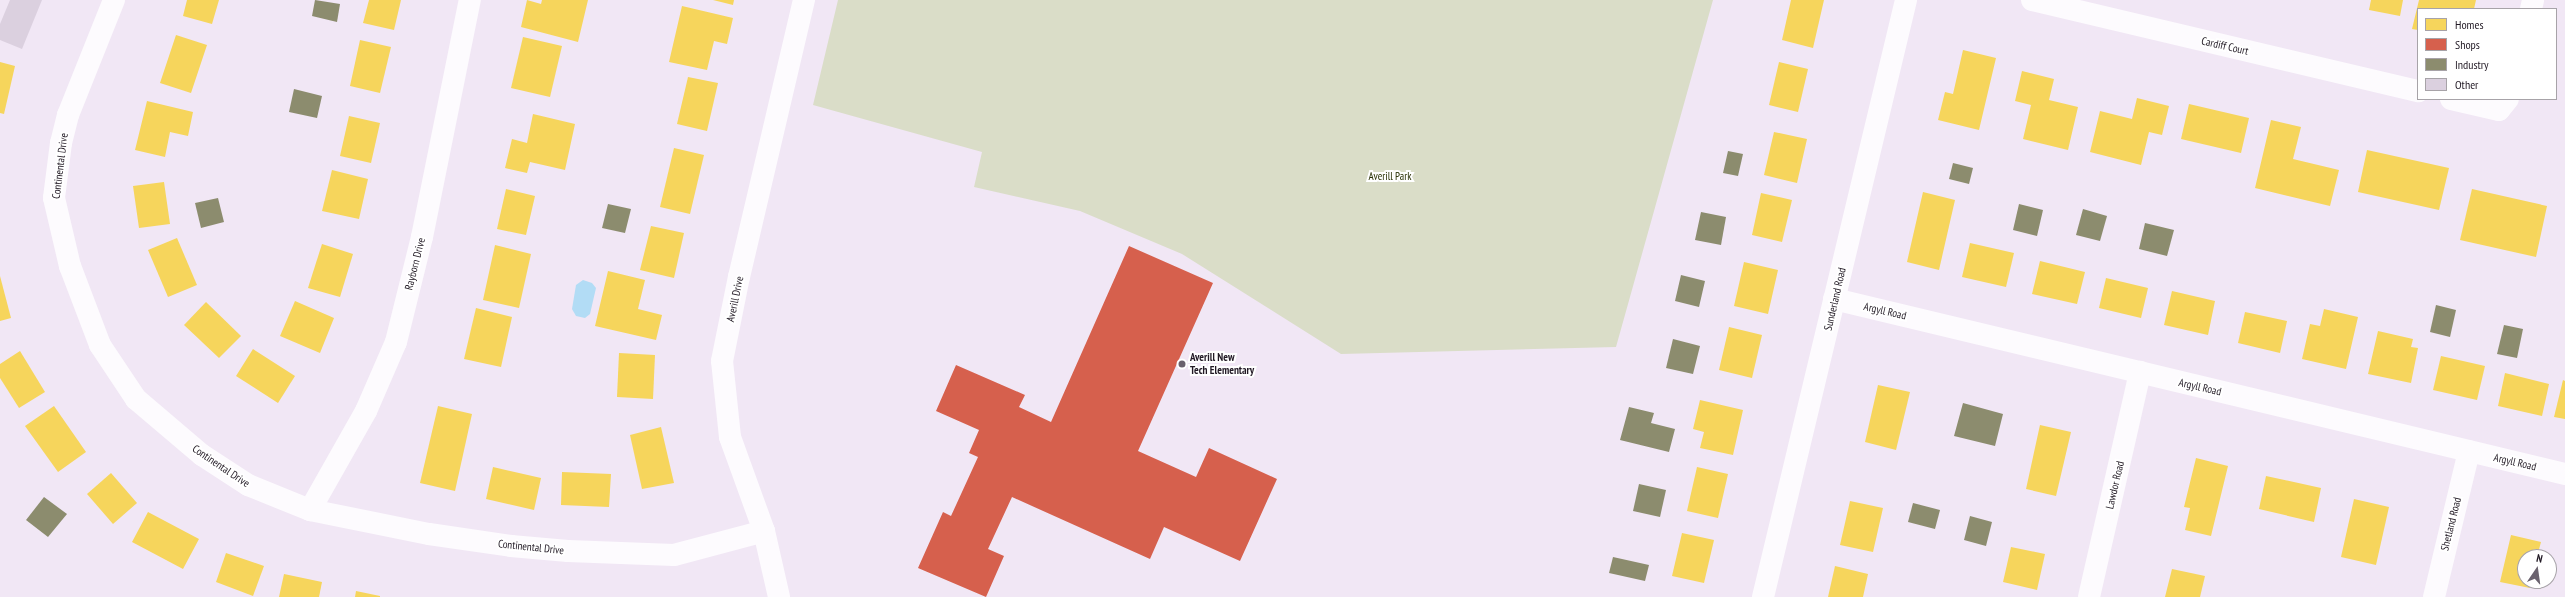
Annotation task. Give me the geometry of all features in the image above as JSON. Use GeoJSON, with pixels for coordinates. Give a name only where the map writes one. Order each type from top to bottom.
{"type":"FeatureCollection","features":[{"type":"Feature","properties":{"kind":"street","name":"Continental Drive"},"geometry":{"type":"LineString","coordinates":[[114,0],[68,114],[60,144],[54,198],[70,266],[100,345],[136,398],[202,455],[248,485],[310,510],[429,534],[568,551],[674,555],[764,531]]}},
{"type":"Feature","properties":{"kind":"street","name":"Rayborn Drive"},"geometry":{"type":"LineString","coordinates":[[310,510],[366,411],[396,342],[422,237],[470,0]]}},
{"type":"Feature","properties":{"kind":"street","name":"Averill Drive"},"geometry":{"type":"LineString","coordinates":[[779,597],[764,531],[730,437],[722,361],[739,277],[804,0]]}},
{"type":"Feature","properties":{"kind":"street","name":"Sunderland Road"},"geometry":{"type":"LineString","coordinates":[[1763,597],[1906,0]]}},
{"type":"Feature","properties":{"kind":"street","name":"Cardiff Court"},"geometry":{"type":"LineString","coordinates":[[2032,0],[2417,91]]}},
{"type":"Feature","properties":{"kind":"street"},"geometry":{"type":"LineString","coordinates":[[2455,100],[2499,110],[2507,100]]}},
{"type":"Feature","properties":{"kind":"street","name":"Argyll Road"},"geometry":{"type":"LineString","coordinates":[[1834,299],[2565,474]]}},
{"type":"Feature","properties":{"kind":"street","name":"Lawdor Road"},"geometry":{"type":"LineString","coordinates":[[2090,597],[2140,372]]}},
{"type":"Feature","properties":{"kind":"street","name":"Shetland Road"},"geometry":{"type":"LineString","coordinates":[[2434,597],[2469,451]]}},
{"type":"Feature","properties":{"kind":"green space","name":"Averill Park"},"geometry":{"type":"Polygon","coordinates":[[[838,0],[1713,0],[1616,347],[1341,354],[1182,254],[1080,211],[974,187],[982,152],[813,105],[838,0]]]}},
{"type":"Feature","properties":{"kind":"water"},"geometry":{"type":"Polygon","coordinates":[[[583,280],[592,283],[596,288],[590,314],[585,318],[576,316],[572,309],[576,285],[583,280]]]}},
{"type":"Feature","properties":{"kind":"building: Homes"},"geometry":{"type":"Polygon","coordinates":[[[187,0],[219,0],[212,24],[183,16],[187,0]]]}},
{"type":"Feature","properties":{"kind":"building: Homes"},"geometry":{"type":"Polygon","coordinates":[[[369,0],[401,0],[394,30],[363,23],[369,0]]]}},
{"type":"Feature","properties":{"kind":"building: Homes"},"geometry":{"type":"Polygon","coordinates":[[[527,0],[541,4],[542,0],[588,0],[578,42],[521,27],[527,0]]]}},
{"type":"Feature","properties":{"kind":"building: Homes"},"geometry":{"type":"Polygon","coordinates":[[[713,0],[734,0],[733,5],[713,0]]]}},
{"type":"Feature","properties":{"kind":"building: Homes"},"geometry":{"type":"Polygon","coordinates":[[[1791,0],[1824,0],[1813,48],[1782,40],[1791,0]]]}},
{"type":"Feature","properties":{"kind":"building: Homes"},"geometry":{"type":"Polygon","coordinates":[[[2371,0],[2403,0],[2400,16],[2369,10],[2371,0]]]}},
{"type":"Feature","properties":{"kind":"building: Homes"},"geometry":{"type":"Polygon","coordinates":[[[2419,0],[2476,0],[2474,8],[2417,8],[2419,0]]]}},
{"type":"Feature","properties":{"kind":"building: Homes"},"geometry":{"type":"Polygon","coordinates":[[[682,6],[733,18],[727,44],[714,41],[707,70],[669,62],[682,6]]]}},
{"type":"Feature","properties":{"kind":"building: Homes"},"geometry":{"type":"Polygon","coordinates":[[[2417,8],[2417,30],[2412,29],[2417,8]]]}},
{"type":"Feature","properties":{"kind":"building: Homes"},"geometry":{"type":"Polygon","coordinates":[[[176,35],[207,45],[191,93],[160,83],[176,35]]]}},
{"type":"Feature","properties":{"kind":"building: Homes"},"geometry":{"type":"Polygon","coordinates":[[[523,37],[562,46],[550,97],[511,88],[523,37]]]}},
{"type":"Feature","properties":{"kind":"building: Homes"},"geometry":{"type":"Polygon","coordinates":[[[360,40],[391,47],[380,93],[350,86],[360,40]]]}},
{"type":"Feature","properties":{"kind":"building: Homes"},"geometry":{"type":"Polygon","coordinates":[[[1963,50],[1996,58],[1979,130],[1938,120],[1945,92],[1953,94],[1963,50]]]}},
{"type":"Feature","properties":{"kind":"building: Homes"},"geometry":{"type":"Polygon","coordinates":[[[0,62],[15,66],[4,114],[0,113],[0,62]]]}},
{"type":"Feature","properties":{"kind":"building: Homes"},"geometry":{"type":"Polygon","coordinates":[[[1779,62],[1808,69],[1798,112],[1769,105],[1779,62]]]}},
{"type":"Feature","properties":{"kind":"building: Homes"},"geometry":{"type":"Polygon","coordinates":[[[2022,71],[2054,79],[2049,100],[2078,107],[2068,150],[2023,139],[2031,105],[2015,101],[2022,71]]]}},
{"type":"Feature","properties":{"kind":"building: Homes"},"geometry":{"type":"Polygon","coordinates":[[[688,77],[718,83],[707,131],[677,124],[688,77]]]}},
{"type":"Feature","properties":{"kind":"building: Homes"},"geometry":{"type":"Polygon","coordinates":[[[2137,98],[2169,106],[2162,135],[2149,132],[2141,165],[2090,152],[2100,111],[2132,119],[2137,98]]]}},
{"type":"Feature","properties":{"kind":"building: Homes"},"geometry":{"type":"Polygon","coordinates":[[[147,101],[193,112],[188,136],[170,132],[165,157],[135,150],[147,101]]]}},
{"type":"Feature","properties":{"kind":"building: Homes"},"geometry":{"type":"Polygon","coordinates":[[[2189,104],[2249,118],[2241,153],[2181,139],[2189,104]]]}},
{"type":"Feature","properties":{"kind":"building: Homes"},"geometry":{"type":"Polygon","coordinates":[[[533,114],[575,124],[565,170],[530,162],[527,173],[505,168],[512,139],[527,143],[533,114]]]}},
{"type":"Feature","properties":{"kind":"building: Homes"},"geometry":{"type":"Polygon","coordinates":[[[349,116],[380,123],[371,163],[340,156],[349,116]]]}},
{"type":"Feature","properties":{"kind":"building: Homes"},"geometry":{"type":"Polygon","coordinates":[[[2271,120],[2301,127],[2293,159],[2339,170],[2330,206],[2255,188],[2271,120]]]}},
{"type":"Feature","properties":{"kind":"building: Homes"},"geometry":{"type":"Polygon","coordinates":[[[1774,132],[1807,139],[1797,183],[1764,175],[1774,132]]]}},
{"type":"Feature","properties":{"kind":"building: Homes"},"geometry":{"type":"Polygon","coordinates":[[[674,148],[704,155],[690,214],[660,207],[674,148]]]}},
{"type":"Feature","properties":{"kind":"building: Homes"},"geometry":{"type":"Polygon","coordinates":[[[2367,150],[2449,168],[2439,210],[2358,192],[2367,150]]]}},
{"type":"Feature","properties":{"kind":"building: Homes"},"geometry":{"type":"Polygon","coordinates":[[[332,170],[368,179],[359,219],[322,211],[332,170]]]}},
{"type":"Feature","properties":{"kind":"building: Homes"},"geometry":{"type":"Polygon","coordinates":[[[164,182],[170,224],[139,228],[133,186],[164,182]]]}},
{"type":"Feature","properties":{"kind":"building: Homes"},"geometry":{"type":"Polygon","coordinates":[[[506,189],[535,196],[526,235],[497,229],[506,189]]]}},
{"type":"Feature","properties":{"kind":"building: Homes"},"geometry":{"type":"Polygon","coordinates":[[[2472,189],[2547,206],[2536,257],[2460,240],[2472,189]]]}},
{"type":"Feature","properties":{"kind":"building: Homes"},"geometry":{"type":"Polygon","coordinates":[[[1923,192],[1955,200],[1939,270],[1907,262],[1923,192]]]}},
{"type":"Feature","properties":{"kind":"building: Homes"},"geometry":{"type":"Polygon","coordinates":[[[1761,193],[1792,200],[1782,242],[1752,235],[1761,193]]]}},
{"type":"Feature","properties":{"kind":"building: Homes"},"geometry":{"type":"Polygon","coordinates":[[[651,226],[684,233],[674,278],[640,270],[651,226]]]}},
{"type":"Feature","properties":{"kind":"building: Homes"},"geometry":{"type":"Polygon","coordinates":[[[177,238],[197,285],[168,297],[148,250],[177,238]]]}},
{"type":"Feature","properties":{"kind":"building: Homes"},"geometry":{"type":"Polygon","coordinates":[[[1970,243],[2014,253],[2006,287],[1962,277],[1970,243]]]}},
{"type":"Feature","properties":{"kind":"building: Homes"},"geometry":{"type":"Polygon","coordinates":[[[322,244],[353,254],[340,297],[308,288],[322,244]]]}},
{"type":"Feature","properties":{"kind":"building: Homes"},"geometry":{"type":"Polygon","coordinates":[[[495,245],[531,254],[519,308],[483,300],[495,245]]]}},
{"type":"Feature","properties":{"kind":"building: Homes"},"geometry":{"type":"Polygon","coordinates":[[[2040,261],[2085,272],[2077,304],[2032,294],[2040,261]]]}},
{"type":"Feature","properties":{"kind":"building: Homes"},"geometry":{"type":"Polygon","coordinates":[[[1744,262],[1778,270],[1768,314],[1734,306],[1744,262]]]}},
{"type":"Feature","properties":{"kind":"building: Homes"},"geometry":{"type":"Polygon","coordinates":[[[608,271],[645,280],[638,309],[662,315],[656,340],[595,326],[608,271]]]}},
{"type":"Feature","properties":{"kind":"building: Homes"},"geometry":{"type":"Polygon","coordinates":[[[0,276],[11,318],[0,321],[0,276]]]}},
{"type":"Feature","properties":{"kind":"building: Homes"},"geometry":{"type":"Polygon","coordinates":[[[2106,278],[2148,288],[2141,318],[2099,308],[2106,278]]]}},
{"type":"Feature","properties":{"kind":"building: Homes"},"geometry":{"type":"Polygon","coordinates":[[[2172,291],[2215,301],[2208,335],[2164,325],[2172,291]]]}},
{"type":"Feature","properties":{"kind":"building: Homes"},"geometry":{"type":"Polygon","coordinates":[[[295,301],[334,318],[320,353],[280,336],[295,301]]]}},
{"type":"Feature","properties":{"kind":"building: Homes"},"geometry":{"type":"Polygon","coordinates":[[[206,302],[241,336],[219,358],[184,325],[206,302]]]}},
{"type":"Feature","properties":{"kind":"building: Homes"},"geometry":{"type":"Polygon","coordinates":[[[476,308],[512,317],[501,367],[464,359],[476,308]]]}},
{"type":"Feature","properties":{"kind":"building: Homes"},"geometry":{"type":"Polygon","coordinates":[[[2324,309],[2358,317],[2346,369],[2302,359],[2310,324],[2320,326],[2324,309]]]}},
{"type":"Feature","properties":{"kind":"building: Homes"},"geometry":{"type":"Polygon","coordinates":[[[2245,312],[2287,321],[2280,353],[2238,343],[2245,312]]]}},
{"type":"Feature","properties":{"kind":"building: Homes"},"geometry":{"type":"Polygon","coordinates":[[[1729,327],[1762,335],[1752,378],[1719,370],[1729,327]]]}},
{"type":"Feature","properties":{"kind":"building: Homes"},"geometry":{"type":"Polygon","coordinates":[[[2378,331],[2413,339],[2411,347],[2418,348],[2411,383],[2368,374],[2378,331]]]}},
{"type":"Feature","properties":{"kind":"building: Homes"},"geometry":{"type":"Polygon","coordinates":[[[253,349],[295,376],[278,403],[236,376],[253,349]]]}},
{"type":"Feature","properties":{"kind":"building: Homes"},"geometry":{"type":"Polygon","coordinates":[[[20,351],[45,392],[19,408],[0,378],[0,364],[20,351]]]}},
{"type":"Feature","properties":{"kind":"building: Homes"},"geometry":{"type":"Polygon","coordinates":[[[619,353],[655,355],[653,399],[617,397],[619,353]]]}},
{"type":"Feature","properties":{"kind":"building: Homes"},"geometry":{"type":"Polygon","coordinates":[[[2441,356],[2485,366],[2477,400],[2433,390],[2441,356]]]}},
{"type":"Feature","properties":{"kind":"building: Homes"},"geometry":{"type":"Polygon","coordinates":[[[2505,373],[2549,384],[2542,416],[2498,406],[2505,373]]]}},
{"type":"Feature","properties":{"kind":"building: Homes"},"geometry":{"type":"Polygon","coordinates":[[[2563,380],[2565,381],[2565,419],[2554,417],[2563,380]]]}},
{"type":"Feature","properties":{"kind":"building: Homes"},"geometry":{"type":"Polygon","coordinates":[[[1878,385],[1910,392],[1896,450],[1865,442],[1878,385]]]}},
{"type":"Feature","properties":{"kind":"building: Homes"},"geometry":{"type":"Polygon","coordinates":[[[1700,400],[1743,410],[1733,455],[1700,448],[1704,432],[1693,429],[1700,400]]]}},
{"type":"Feature","properties":{"kind":"building: Homes"},"geometry":{"type":"Polygon","coordinates":[[[54,406],[86,452],[58,472],[25,426],[54,406]]]}},
{"type":"Feature","properties":{"kind":"building: Homes"},"geometry":{"type":"Polygon","coordinates":[[[438,406],[472,414],[455,491],[420,483],[438,406]]]}},
{"type":"Feature","properties":{"kind":"building: Homes"},"geometry":{"type":"Polygon","coordinates":[[[2040,425],[2071,432],[2056,496],[2026,489],[2040,425]]]}},
{"type":"Feature","properties":{"kind":"building: Homes"},"geometry":{"type":"Polygon","coordinates":[[[661,427],[674,483],[642,489],[630,435],[661,427]]]}},
{"type":"Feature","properties":{"kind":"building: Homes"},"geometry":{"type":"Polygon","coordinates":[[[2196,458],[2228,466],[2211,536],[2185,530],[2190,508],[2184,507],[2196,458]]]}},
{"type":"Feature","properties":{"kind":"building: Homes"},"geometry":{"type":"Polygon","coordinates":[[[493,467],[541,478],[534,510],[486,499],[493,467]]]}},
{"type":"Feature","properties":{"kind":"building: Homes"},"geometry":{"type":"Polygon","coordinates":[[[1697,467],[1728,474],[1718,518],[1687,511],[1697,467]]]}},
{"type":"Feature","properties":{"kind":"building: Homes"},"geometry":{"type":"Polygon","coordinates":[[[562,472],[611,474],[609,507],[561,505],[562,472]]]}},
{"type":"Feature","properties":{"kind":"building: Homes"},"geometry":{"type":"Polygon","coordinates":[[[111,473],[137,503],[113,524],[87,494],[111,473]]]}},
{"type":"Feature","properties":{"kind":"building: Homes"},"geometry":{"type":"Polygon","coordinates":[[[2266,476],[2321,488],[2314,522],[2259,509],[2266,476]]]}},
{"type":"Feature","properties":{"kind":"building: Homes"},"geometry":{"type":"Polygon","coordinates":[[[2354,499],[2389,507],[2376,565],[2341,557],[2354,499]]]}},
{"type":"Feature","properties":{"kind":"building: Homes"},"geometry":{"type":"Polygon","coordinates":[[[1850,501],[1883,508],[1873,552],[1840,545],[1850,501]]]}},
{"type":"Feature","properties":{"kind":"building: Homes"},"geometry":{"type":"Polygon","coordinates":[[[148,512],[199,539],[183,569],[132,542],[148,512]]]}},
{"type":"Feature","properties":{"kind":"building: Homes"},"geometry":{"type":"Polygon","coordinates":[[[1682,533],[1714,540],[1704,583],[1672,576],[1682,533]]]}},
{"type":"Feature","properties":{"kind":"building: Homes"},"geometry":{"type":"Polygon","coordinates":[[[2511,535],[2541,542],[2539,549],[2517,549],[2517,585],[2500,582],[2511,535]]]}},
{"type":"Feature","properties":{"kind":"building: Homes"},"geometry":{"type":"Polygon","coordinates":[[[2011,547],[2045,554],[2037,590],[2003,582],[2011,547]]]}},
{"type":"Feature","properties":{"kind":"building: Homes"},"geometry":{"type":"Polygon","coordinates":[[[226,553],[264,566],[253,596],[216,582],[226,553]]]}},
{"type":"Feature","properties":{"kind":"building: Homes"},"geometry":{"type":"Polygon","coordinates":[[[1835,566],[1868,574],[1863,597],[1828,597],[1835,566]]]}},
{"type":"Feature","properties":{"kind":"building: Homes"},"geometry":{"type":"Polygon","coordinates":[[[2172,569],[2205,576],[2200,597],[2165,597],[2172,569]]]}},
{"type":"Feature","properties":{"kind":"building: Homes"},"geometry":{"type":"Polygon","coordinates":[[[284,574],[322,582],[319,597],[279,597],[284,574]]]}},
{"type":"Feature","properties":{"kind":"building: Homes"},"geometry":{"type":"Polygon","coordinates":[[[356,591],[380,596],[380,597],[355,597],[356,591]]]}},
{"type":"Feature","properties":{"kind":"building: Shops"},"geometry":{"type":"Polygon","coordinates":[[[1129,246],[1213,283],[1138,451],[1196,477],[1209,448],[1277,479],[1240,561],[1164,527],[1150,559],[1012,497],[988,549],[1004,556],[986,597],[918,568],[943,512],[951,516],[978,457],[969,453],[979,430],[936,411],[956,365],[1025,395],[1019,407],[1051,422],[1129,246]]]}},
{"type":"Feature","properties":{"kind":"building: Industry"},"geometry":{"type":"Polygon","coordinates":[[[315,0],[340,4],[337,22],[312,16],[315,0]]]}},
{"type":"Feature","properties":{"kind":"building: Industry"},"geometry":{"type":"Polygon","coordinates":[[[294,89],[322,96],[317,118],[289,112],[294,89]]]}},
{"type":"Feature","properties":{"kind":"building: Industry"},"geometry":{"type":"Polygon","coordinates":[[[1728,151],[1743,154],[1738,176],[1723,173],[1728,151]]]}},
{"type":"Feature","properties":{"kind":"building: Industry"},"geometry":{"type":"Polygon","coordinates":[[[1953,163],[1973,168],[1969,184],[1949,179],[1953,163]]]}},
{"type":"Feature","properties":{"kind":"building: Industry"},"geometry":{"type":"Polygon","coordinates":[[[218,198],[224,222],[201,228],[195,203],[218,198]]]}},
{"type":"Feature","properties":{"kind":"building: Industry"},"geometry":{"type":"Polygon","coordinates":[[[608,204],[631,209],[625,233],[602,228],[608,204]]]}},
{"type":"Feature","properties":{"kind":"building: Industry"},"geometry":{"type":"Polygon","coordinates":[[[2019,204],[2043,210],[2037,236],[2013,230],[2019,204]]]}},
{"type":"Feature","properties":{"kind":"building: Industry"},"geometry":{"type":"Polygon","coordinates":[[[2083,209],[2107,216],[2100,241],[2076,235],[2083,209]]]}},
{"type":"Feature","properties":{"kind":"building: Industry"},"geometry":{"type":"Polygon","coordinates":[[[1701,212],[1726,217],[1721,245],[1695,240],[1701,212]]]}},
{"type":"Feature","properties":{"kind":"building: Industry"},"geometry":{"type":"Polygon","coordinates":[[[2145,223],[2174,230],[2167,256],[2139,249],[2145,223]]]}},
{"type":"Feature","properties":{"kind":"building: Industry"},"geometry":{"type":"Polygon","coordinates":[[[1681,275],[1705,281],[1699,307],[1675,301],[1681,275]]]}},
{"type":"Feature","properties":{"kind":"building: Industry"},"geometry":{"type":"Polygon","coordinates":[[[2436,305],[2456,310],[2450,337],[2430,332],[2436,305]]]}},
{"type":"Feature","properties":{"kind":"building: Industry"},"geometry":{"type":"Polygon","coordinates":[[[2504,325],[2523,329],[2517,358],[2497,354],[2504,325]]]}},
{"type":"Feature","properties":{"kind":"building: Industry"},"geometry":{"type":"Polygon","coordinates":[[[1673,339],[1700,346],[1693,374],[1666,368],[1673,339]]]}},
{"type":"Feature","properties":{"kind":"building: Industry"},"geometry":{"type":"Polygon","coordinates":[[[1963,403],[2003,414],[1995,446],[1954,436],[1963,403]]]}},
{"type":"Feature","properties":{"kind":"building: Industry"},"geometry":{"type":"Polygon","coordinates":[[[1629,407],[1654,413],[1651,423],[1675,429],[1669,452],[1620,440],[1629,407]]]}},
{"type":"Feature","properties":{"kind":"building: Industry"},"geometry":{"type":"Polygon","coordinates":[[[1639,484],[1666,490],[1660,517],[1633,511],[1639,484]]]}},
{"type":"Feature","properties":{"kind":"building: Industry"},"geometry":{"type":"Polygon","coordinates":[[[44,497],[67,514],[48,537],[26,520],[44,497]]]}},
{"type":"Feature","properties":{"kind":"building: Industry"},"geometry":{"type":"Polygon","coordinates":[[[1913,503],[1940,510],[1935,529],[1908,522],[1913,503]]]}},
{"type":"Feature","properties":{"kind":"building: Industry"},"geometry":{"type":"Polygon","coordinates":[[[1970,516],[1992,522],[1986,546],[1964,540],[1970,516]]]}},
{"type":"Feature","properties":{"kind":"building: Industry"},"geometry":{"type":"Polygon","coordinates":[[[1613,557],[1649,565],[1645,581],[1609,573],[1613,557]]]}},
{"type":"Feature","properties":{"kind":"building: Other"},"geometry":{"type":"Polygon","coordinates":[[[10,0],[42,0],[22,49],[0,40],[0,24],[10,0]]]}},
{"type":"Feature","properties":{"kind":"place","name":"Averill New Tech Elementary"},"geometry":{"type":"Point","coordinates":[1182,364]}}]}
